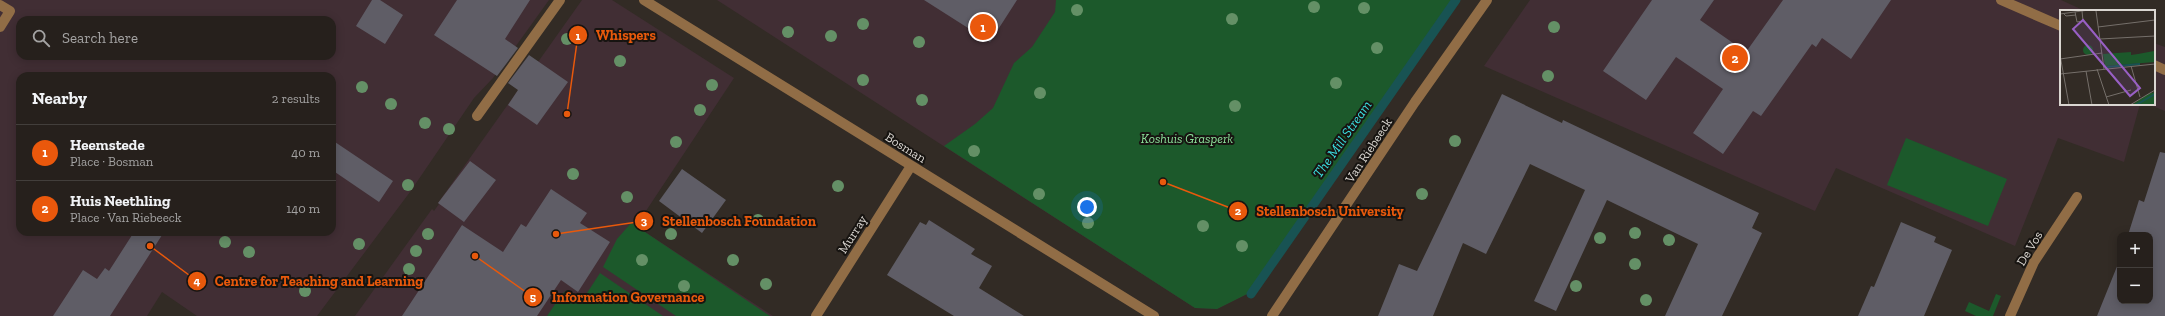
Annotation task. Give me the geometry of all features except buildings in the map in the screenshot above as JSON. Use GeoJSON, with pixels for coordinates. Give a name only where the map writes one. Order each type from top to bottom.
{"type":"FeatureCollection","features":[{"type":"Feature","properties":{"kind":"street"},"geometry":{"type":"LineString","coordinates":[[477,116],[560,0]]}},
{"type":"Feature","properties":{"kind":"street","name":"Bosman"},"geometry":{"type":"LineString","coordinates":[[644,0],[1154,316]]}},
{"type":"Feature","properties":{"kind":"street","name":"Van Riebeeck"},"geometry":{"type":"LineString","coordinates":[[1272,316],[1415,102],[1487,0]]}},
{"type":"Feature","properties":{"kind":"street"},"geometry":{"type":"LineString","coordinates":[[2001,0],[2060,26]]}},
{"type":"Feature","properties":{"kind":"street"},"geometry":{"type":"LineString","coordinates":[[0,5],[10,11],[0,27]]}},
{"type":"Feature","properties":{"kind":"street"},"geometry":{"type":"LineString","coordinates":[[2155,65],[2165,70]]}},
{"type":"Feature","properties":{"kind":"street","name":"Murray"},"geometry":{"type":"LineString","coordinates":[[816,316],[911,166]]}},
{"type":"Feature","properties":{"kind":"street","name":"De Vos"},"geometry":{"type":"LineString","coordinates":[[2010,316],[2034,262],[2077,197]]}},
{"type":"Feature","properties":{"kind":"shaded area"},"geometry":{"type":"Polygon","coordinates":[[[0,0],[549,0],[493,78],[474,98],[410,192],[317,316],[197,316],[162,292],[147,316],[0,316],[0,0]]]}},
{"type":"Feature","properties":{"kind":"shaded area"},"geometry":{"type":"Polygon","coordinates":[[[582,0],[612,0],[734,78],[636,226],[773,316],[355,316],[432,209],[434,211],[439,204],[438,203],[582,0]]]}},
{"type":"Feature","properties":{"kind":"shaded area","name":"Koshuis Grasperk"},"geometry":{"type":"Polygon","coordinates":[[[717,0],[1452,0],[1247,294],[1217,309],[1195,308],[717,0]]]}},
{"type":"Feature","properties":{"kind":"shaded area"},"geometry":{"type":"Polygon","coordinates":[[[1530,0],[2061,0],[2083,10],[2060,10],[2060,105],[2140,105],[2124,162],[2058,138],[2015,246],[1836,168],[1815,211],[1484,66],[1530,0]]]}},
{"type":"Feature","properties":{"kind":"shaded area"},"geometry":{"type":"Polygon","coordinates":[[[2155,43],[2165,47],[2165,111],[2150,105],[2155,105],[2155,43]]]}},
{"type":"Feature","properties":{"kind":"green space","name":"Koshuis Grasperk"},"geometry":{"type":"Polygon","coordinates":[[[1056,0],[1452,0],[1247,294],[1217,309],[1195,308],[944,146],[975,124],[993,108],[1014,63],[1032,47],[1055,12],[1056,0]]]}},
{"type":"Feature","properties":{"kind":"green space"},"geometry":{"type":"Polygon","coordinates":[[[1906,138],[2007,179],[1988,226],[1887,185],[1906,138]]]}},
{"type":"Feature","properties":{"kind":"green space"},"geometry":{"type":"Polygon","coordinates":[[[631,223],[770,316],[676,316],[603,267],[617,239],[631,223]]]}},
{"type":"Feature","properties":{"kind":"green space"},"geometry":{"type":"Polygon","coordinates":[[[600,273],[663,316],[547,316],[562,294],[567,290],[579,296],[587,293],[600,273]]]}},
{"type":"Feature","properties":{"kind":"green space"},"geometry":{"type":"Polygon","coordinates":[[[1996,294],[2001,296],[1993,316],[1976,316],[1965,311],[1969,302],[1989,311],[1996,294]]]}},
{"type":"Feature","properties":{"kind":"waterway","name":"The Mill Stream"},"geometry":{"type":"LineString","coordinates":[[1251,294],[1456,0]]}},
{"type":"Feature","properties":{"kind":"place","name":"Heemstede"},"geometry":{"type":"Point","coordinates":[983,27]}},
{"type":"Feature","properties":{"kind":"place","name":"Huis Neethling"},"geometry":{"type":"Point","coordinates":[1735,58]}},
{"type":"Feature","properties":{"kind":"place","name":"Whispers"},"geometry":{"type":"Point","coordinates":[567,114]}},
{"type":"Feature","properties":{"kind":"place","name":"Stellenbosch University"},"geometry":{"type":"Point","coordinates":[1163,182]}},
{"type":"Feature","properties":{"kind":"place","name":"Stellenbosch Foundation"},"geometry":{"type":"Point","coordinates":[556,234]}},
{"type":"Feature","properties":{"kind":"place","name":"Centre for Teaching and Learning"},"geometry":{"type":"Point","coordinates":[150,246]}},
{"type":"Feature","properties":{"kind":"place","name":"Information Governance"},"geometry":{"type":"Point","coordinates":[475,256]}}]}
